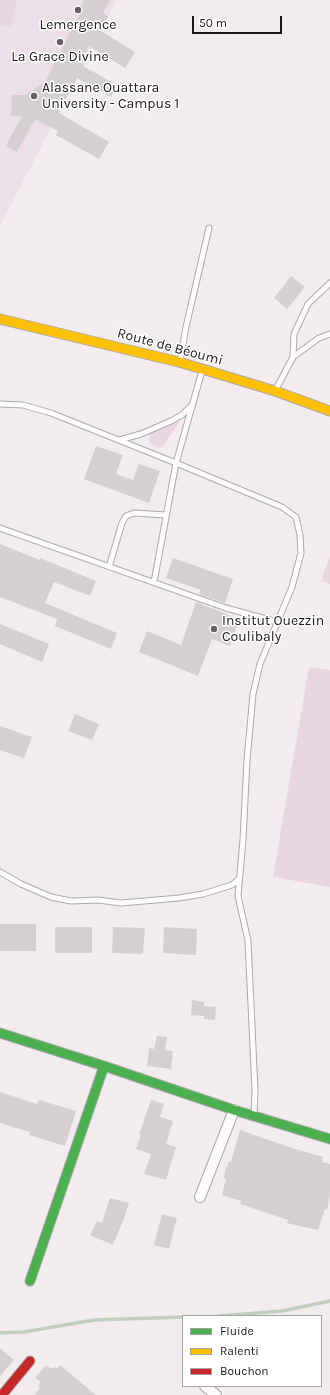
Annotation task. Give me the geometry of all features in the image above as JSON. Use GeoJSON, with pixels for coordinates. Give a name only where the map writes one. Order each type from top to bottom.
{"type":"FeatureCollection","features":[{"type":"Feature","properties":{"kind":"street","name":"Route de Béoumi"},"geometry":{"type":"LineString","coordinates":[[0,319],[180,362],[330,411]]}},
{"type":"Feature","properties":{"kind":"street"},"geometry":{"type":"LineString","coordinates":[[0,1033],[234,1110],[330,1139]]}},
{"type":"Feature","properties":{"kind":"street"},"geometry":{"type":"LineString","coordinates":[[30,1281],[104,1066]]}},
{"type":"Feature","properties":{"kind":"street"},"geometry":{"type":"LineString","coordinates":[[200,1197],[234,1110]]}},
{"type":"Feature","properties":{"kind":"street"},"geometry":{"type":"LineString","coordinates":[[2,1395],[30,1361]]}},
{"type":"Feature","properties":{"kind":"street"},"geometry":{"type":"LineString","coordinates":[[206,1387],[216,1395]]}},
{"type":"Feature","properties":{"kind":"lane"},"geometry":{"type":"LineString","coordinates":[[180,362],[186,327],[209,228]]}},
{"type":"Feature","properties":{"kind":"lane"},"geometry":{"type":"LineString","coordinates":[[275,392],[293,357],[294,334],[308,304],[330,283]]}},
{"type":"Feature","properties":{"kind":"lane"},"geometry":{"type":"LineString","coordinates":[[293,357],[319,338],[330,334]]}},
{"type":"Feature","properties":{"kind":"lane"},"geometry":{"type":"LineString","coordinates":[[154,582],[176,463],[203,369]]}},
{"type":"Feature","properties":{"kind":"lane"},"geometry":{"type":"LineString","coordinates":[[0,404],[23,405],[51,413],[282,507],[296,517],[300,535],[300,553],[292,587],[260,664],[253,694],[247,760],[243,840],[238,896],[248,941],[255,1090],[254,1116]]}},
{"type":"Feature","properties":{"kind":"lane"},"geometry":{"type":"LineString","coordinates":[[119,440],[141,434],[171,421],[182,415],[192,406]]}},
{"type":"Feature","properties":{"kind":"lane"},"geometry":{"type":"LineString","coordinates":[[109,567],[122,523],[126,516],[134,513],[166,515]]}},
{"type":"Feature","properties":{"kind":"lane"},"geometry":{"type":"LineString","coordinates":[[0,528],[226,608],[277,622]]}},
{"type":"Feature","properties":{"kind":"lane"},"geometry":{"type":"LineString","coordinates":[[0,872],[51,898],[98,900],[121,903],[179,898],[203,894],[232,885],[239,879]]}},
{"type":"Feature","properties":{"kind":"shaded area","name":"Alassane Ouattara University - Campus 1"},"geometry":{"type":"Polygon","coordinates":[[[0,0],[117,0],[0,226],[0,0]]]}},
{"type":"Feature","properties":{"kind":"shaded area"},"geometry":{"type":"Polygon","coordinates":[[[0,0],[17,0],[11,27],[0,25],[0,0]]]}},
{"type":"Feature","properties":{"kind":"shaded area"},"geometry":{"type":"Polygon","coordinates":[[[180,421],[163,446],[159,448],[151,444],[149,440],[151,432],[180,421]]]}},
{"type":"Feature","properties":{"kind":"shaded area"},"geometry":{"type":"Polygon","coordinates":[[[330,556],[330,584],[321,581],[330,556]]]}},
{"type":"Feature","properties":{"kind":"shaded area"},"geometry":{"type":"Polygon","coordinates":[[[309,667],[330,670],[330,887],[273,877],[309,667]]]}},
{"type":"Feature","properties":{"kind":"building"},"geometry":{"type":"Polygon","coordinates":[[[84,0],[110,0],[103,13],[108,16],[101,31],[135,52],[125,68],[89,46],[80,63],[117,85],[111,97],[77,78],[59,113],[109,142],[99,159],[56,135],[58,131],[35,119],[17,152],[6,146],[22,116],[11,116],[12,95],[25,95],[45,82],[80,13],[78,12],[84,0]]]}},
{"type":"Feature","properties":{"kind":"building"},"geometry":{"type":"Polygon","coordinates":[[[291,276],[305,287],[287,309],[274,298],[291,276]]]}},
{"type":"Feature","properties":{"kind":"building"},"geometry":{"type":"Polygon","coordinates":[[[96,446],[123,455],[116,474],[133,480],[139,464],[160,471],[149,503],[84,479],[96,446]]]}},
{"type":"Feature","properties":{"kind":"building"},"geometry":{"type":"Polygon","coordinates":[[[0,544],[40,560],[40,558],[96,581],[90,596],[54,582],[45,603],[117,633],[111,649],[55,626],[57,619],[0,597],[0,544]]]}},
{"type":"Feature","properties":{"kind":"building"},"geometry":{"type":"Polygon","coordinates":[[[173,558],[233,579],[225,603],[199,594],[201,590],[166,578],[173,558]]]}},
{"type":"Feature","properties":{"kind":"building"},"geometry":{"type":"Polygon","coordinates":[[[196,602],[239,619],[230,646],[212,639],[198,676],[139,652],[147,631],[181,645],[196,602]]]}},
{"type":"Feature","properties":{"kind":"building"},"geometry":{"type":"Polygon","coordinates":[[[0,624],[49,644],[42,662],[0,644],[0,624]]]}},
{"type":"Feature","properties":{"kind":"building"},"geometry":{"type":"Polygon","coordinates":[[[75,714],[99,724],[92,740],[68,731],[75,714]]]}},
{"type":"Feature","properties":{"kind":"building"},"geometry":{"type":"Polygon","coordinates":[[[0,726],[32,737],[24,758],[0,750],[0,726]]]}},
{"type":"Feature","properties":{"kind":"building"},"geometry":{"type":"Polygon","coordinates":[[[0,924],[36,924],[36,951],[0,951],[0,924]]]}},
{"type":"Feature","properties":{"kind":"building"},"geometry":{"type":"Polygon","coordinates":[[[55,927],[92,927],[92,953],[55,953],[55,927]]]}},
{"type":"Feature","properties":{"kind":"building"},"geometry":{"type":"Polygon","coordinates":[[[113,927],[145,928],[143,954],[112,953],[113,927]]]}},
{"type":"Feature","properties":{"kind":"building"},"geometry":{"type":"Polygon","coordinates":[[[164,927],[197,929],[196,955],[163,953],[164,927]]]}},
{"type":"Feature","properties":{"kind":"building"},"geometry":{"type":"Polygon","coordinates":[[[192,1000],[204,1002],[204,1006],[216,1007],[215,1020],[204,1019],[204,1016],[191,1015],[192,1000]]]}},
{"type":"Feature","properties":{"kind":"building"},"geometry":{"type":"Polygon","coordinates":[[[157,1036],[167,1037],[165,1050],[173,1051],[171,1069],[147,1066],[149,1048],[154,1049],[157,1036]]]}},
{"type":"Feature","properties":{"kind":"building"},"geometry":{"type":"Polygon","coordinates":[[[0,1092],[37,1104],[39,1100],[76,1111],[65,1146],[29,1135],[30,1132],[0,1123],[0,1092]]]}},
{"type":"Feature","properties":{"kind":"building"},"geometry":{"type":"Polygon","coordinates":[[[151,1100],[164,1104],[160,1117],[173,1121],[166,1144],[176,1147],[166,1180],[144,1174],[151,1154],[136,1149],[141,1135],[139,1135],[151,1100]]]}},
{"type":"Feature","properties":{"kind":"building"},"geometry":{"type":"Polygon","coordinates":[[[240,1130],[323,1157],[322,1162],[330,1164],[330,1195],[327,1210],[325,1209],[318,1230],[287,1223],[288,1220],[240,1204],[241,1201],[222,1195],[226,1179],[224,1178],[226,1167],[229,1161],[231,1162],[240,1130]]]}},
{"type":"Feature","properties":{"kind":"building"},"geometry":{"type":"Polygon","coordinates":[[[110,1198],[129,1203],[113,1245],[90,1235],[97,1221],[102,1223],[110,1198]]]}},
{"type":"Feature","properties":{"kind":"building"},"geometry":{"type":"Polygon","coordinates":[[[162,1214],[177,1218],[169,1249],[154,1245],[162,1214]]]}},
{"type":"Feature","properties":{"kind":"building"},"geometry":{"type":"Polygon","coordinates":[[[0,1348],[14,1360],[0,1376],[0,1348]]]}},
{"type":"Feature","properties":{"kind":"building"},"geometry":{"type":"Polygon","coordinates":[[[46,1365],[52,1369],[54,1367],[57,1369],[60,1365],[96,1395],[34,1395],[40,1388],[38,1386],[41,1382],[35,1378],[46,1365]]]}},
{"type":"Feature","properties":{"kind":"waterway"},"geometry":{"type":"LineString","coordinates":[[231,1315],[282,1311],[330,1301]]}},
{"type":"Feature","properties":{"kind":"waterway"},"geometry":{"type":"LineString","coordinates":[[0,1333],[24,1332],[94,1320],[182,1317]]}},
{"type":"Feature","properties":{"kind":"traffic: fast"},"geometry":{"type":"LineString","coordinates":[[0,1033],[234,1110],[330,1139]]}},
{"type":"Feature","properties":{"kind":"traffic: fast"},"geometry":{"type":"LineString","coordinates":[[30,1281],[104,1066]]}},
{"type":"Feature","properties":{"kind":"traffic: slow"},"geometry":{"type":"LineString","coordinates":[[0,319],[179,362],[275,391],[330,411]]}},
{"type":"Feature","properties":{"kind":"traffic: jam"},"geometry":{"type":"LineString","coordinates":[[2,1395],[30,1361]]}},
{"type":"Feature","properties":{"kind":"place","name":"Lemergence"},"geometry":{"type":"Point","coordinates":[78,10]}},
{"type":"Feature","properties":{"kind":"place","name":"La Grace Divine"},"geometry":{"type":"Point","coordinates":[60,42]}},
{"type":"Feature","properties":{"kind":"place","name":"Alassane Ouattara University - Campus 1"},"geometry":{"type":"Point","coordinates":[34,96]}},
{"type":"Feature","properties":{"kind":"place","name":"Institut Ouezzin Coulibaly"},"geometry":{"type":"Point","coordinates":[214,629]}}]}
